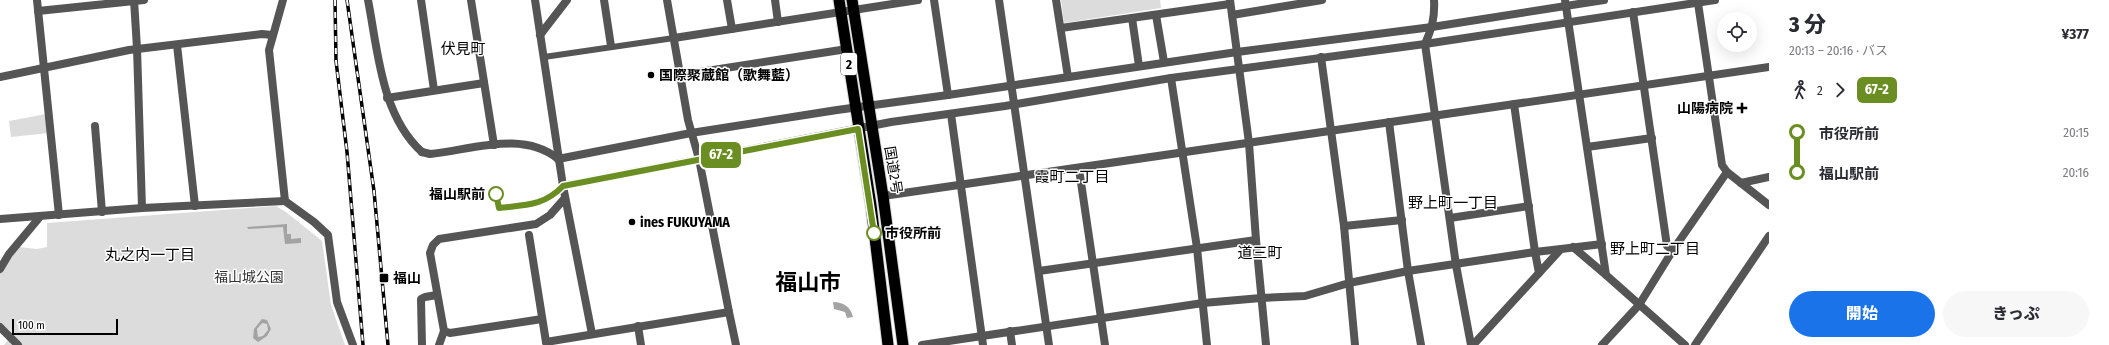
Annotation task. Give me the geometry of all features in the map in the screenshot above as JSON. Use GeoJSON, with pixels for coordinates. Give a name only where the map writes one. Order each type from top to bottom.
{"type":"FeatureCollection","features":[{"type":"Feature","properties":{"kind":"highway","name":"国道2号"},"geometry":{"type":"LineString","coordinates":[[839,0],[871,205],[888,345]]}},
{"type":"Feature","properties":{"kind":"highway","name":"国道2号"},"geometry":{"type":"LineString","coordinates":[[852,5],[883,196],[903,345]]}},
{"type":"Feature","properties":{"kind":"street"},"geometry":{"type":"LineString","coordinates":[[37,0],[59,215]]}},
{"type":"Feature","properties":{"kind":"street"},"geometry":{"type":"LineString","coordinates":[[38,11],[144,0]]}},
{"type":"Feature","properties":{"kind":"street"},"geometry":{"type":"LineString","coordinates":[[283,0],[269,50],[285,200]]}},
{"type":"Feature","properties":{"kind":"street"},"geometry":{"type":"LineString","coordinates":[[368,0],[387,98],[395,115],[422,152],[430,154],[518,143],[550,153],[558,159],[691,133],[868,106],[1164,62],[1432,27],[1566,3],[1604,0]]}},
{"type":"Feature","properties":{"kind":"street"},"geometry":{"type":"LineString","coordinates":[[421,0],[434,90]]}},
{"type":"Feature","properties":{"kind":"street"},"geometry":{"type":"LineString","coordinates":[[472,0],[494,145]]}},
{"type":"Feature","properties":{"kind":"street"},"geometry":{"type":"LineString","coordinates":[[535,0],[558,159],[592,334]]}},
{"type":"Feature","properties":{"kind":"street"},"geometry":{"type":"LineString","coordinates":[[540,35],[567,0]]}},
{"type":"Feature","properties":{"kind":"street"},"geometry":{"type":"LineString","coordinates":[[604,0],[611,46]]}},
{"type":"Feature","properties":{"kind":"street"},"geometry":{"type":"LineString","coordinates":[[667,0],[691,133],[699,159],[728,312],[736,345]]}},
{"type":"Feature","properties":{"kind":"street"},"geometry":{"type":"LineString","coordinates":[[727,0],[732,29]]}},
{"type":"Feature","properties":{"kind":"street"},"geometry":{"type":"LineString","coordinates":[[775,0],[778,22]]}},
{"type":"Feature","properties":{"kind":"street"},"geometry":{"type":"LineString","coordinates":[[544,57],[841,12],[852,5],[918,0]]}},
{"type":"Feature","properties":{"kind":"street"},"geometry":{"type":"LineString","coordinates":[[934,0],[948,95]]}},
{"type":"Feature","properties":{"kind":"street"},"geometry":{"type":"LineString","coordinates":[[999,0],[1016,104],[1049,345]]}},
{"type":"Feature","properties":{"kind":"street"},"geometry":{"type":"LineString","coordinates":[[1056,0],[1068,77]]}},
{"type":"Feature","properties":{"kind":"street"},"geometry":{"type":"LineString","coordinates":[[1232,15],[1322,0]]}},
{"type":"Feature","properties":{"kind":"street"},"geometry":{"type":"LineString","coordinates":[[1434,0],[1435,14],[1432,27],[1424,44],[1433,116],[1450,218],[1456,265],[1472,345]]}},
{"type":"Feature","properties":{"kind":"street"},"geometry":{"type":"LineString","coordinates":[[563,186],[871,126],[1171,78],[1424,44],[1715,0]]}},
{"type":"Feature","properties":{"kind":"street"},"geometry":{"type":"LineString","coordinates":[[134,1],[138,48],[142,208]]}},
{"type":"Feature","properties":{"kind":"street"},"geometry":{"type":"LineString","coordinates":[[1061,28],[1156,15],[1230,2],[1249,143],[1266,345]]}},
{"type":"Feature","properties":{"kind":"street"},"geometry":{"type":"LineString","coordinates":[[1566,3],[1606,275]]}},
{"type":"Feature","properties":{"kind":"street"},"geometry":{"type":"LineString","coordinates":[[1698,3],[1722,165],[1726,172],[1769,205]]}},
{"type":"Feature","properties":{"kind":"street"},"geometry":{"type":"LineString","coordinates":[[1633,12],[1667,246],[1673,250]]}},
{"type":"Feature","properties":{"kind":"street"},"geometry":{"type":"LineString","coordinates":[[1156,15],[1164,62]]}},
{"type":"Feature","properties":{"kind":"street"},"geometry":{"type":"LineString","coordinates":[[1132,18],[1139,66]]}},
{"type":"Feature","properties":{"kind":"street"},"geometry":{"type":"LineString","coordinates":[[0,77],[138,48],[177,45],[262,34],[272,35]]}},
{"type":"Feature","properties":{"kind":"street"},"geometry":{"type":"LineString","coordinates":[[177,45],[195,206]]}},
{"type":"Feature","properties":{"kind":"street"},"geometry":{"type":"LineString","coordinates":[[681,75],[847,49]]}},
{"type":"Feature","properties":{"kind":"street"},"geometry":{"type":"LineString","coordinates":[[1321,57],[1344,226],[1355,345]]}},
{"type":"Feature","properties":{"kind":"street"},"geometry":{"type":"LineString","coordinates":[[883,196],[1079,169],[1769,67]]}},
{"type":"Feature","properties":{"kind":"street"},"geometry":{"type":"LineString","coordinates":[[1171,78],[1197,248],[1207,345]]}},
{"type":"Feature","properties":{"kind":"street"},"geometry":{"type":"LineString","coordinates":[[387,98],[484,83]]}},
{"type":"Feature","properties":{"kind":"street"},"geometry":{"type":"LineString","coordinates":[[1514,104],[1539,273]]}},
{"type":"Feature","properties":{"kind":"street"},"geometry":{"type":"LineString","coordinates":[[951,114],[983,345]]}},
{"type":"Feature","properties":{"kind":"street"},"geometry":{"type":"LineString","coordinates":[[1389,122],[1408,271],[1421,345]]}},
{"type":"Feature","properties":{"kind":"street"},"geometry":{"type":"LineString","coordinates":[[95,126],[102,212]]}},
{"type":"Feature","properties":{"kind":"street"},"geometry":{"type":"LineString","coordinates":[[1587,147],[1652,138]]}},
{"type":"Feature","properties":{"kind":"street"},"geometry":{"type":"LineString","coordinates":[[1079,169],[1094,262],[1105,345]]}},
{"type":"Feature","properties":{"kind":"street"},"geometry":{"type":"LineString","coordinates":[[1602,345],[1639,305],[1673,250],[1726,172]]}},
{"type":"Feature","properties":{"kind":"street"},"geometry":{"type":"LineString","coordinates":[[1741,183],[1769,177]]}},
{"type":"Feature","properties":{"kind":"street"},"geometry":{"type":"LineString","coordinates":[[439,345],[444,331],[430,253],[439,238],[536,224],[550,215],[566,198]]}},
{"type":"Feature","properties":{"kind":"street"},"geometry":{"type":"LineString","coordinates":[[0,220],[39,218],[142,208],[285,200],[314,222],[328,235],[337,302],[353,345]]}},
{"type":"Feature","properties":{"kind":"street"},"geometry":{"type":"LineString","coordinates":[[1450,218],[1529,206]]}},
{"type":"Feature","properties":{"kind":"street"},"geometry":{"type":"LineString","coordinates":[[0,269],[9,254],[39,218]]}},
{"type":"Feature","properties":{"kind":"street"},"geometry":{"type":"LineString","coordinates":[[1344,226],[1402,220]]}},
{"type":"Feature","properties":{"kind":"street"},"geometry":{"type":"LineString","coordinates":[[529,235],[546,343],[638,326],[728,312]]}},
{"type":"Feature","properties":{"kind":"street"},"geometry":{"type":"LineString","coordinates":[[1694,345],[1769,236]]}},
{"type":"Feature","properties":{"kind":"street"},"geometry":{"type":"LineString","coordinates":[[1039,271],[1256,240]]}},
{"type":"Feature","properties":{"kind":"street"},"geometry":{"type":"LineString","coordinates":[[922,345],[1203,303],[1306,296],[1349,283],[1408,271],[1456,265],[1573,246],[1602,244]]}},
{"type":"Feature","properties":{"kind":"street"},"geometry":{"type":"LineString","coordinates":[[1573,246],[1685,345]]}},
{"type":"Feature","properties":{"kind":"street"},"geometry":{"type":"LineString","coordinates":[[1472,345],[1561,249]]}},
{"type":"Feature","properties":{"kind":"street"},"geometry":{"type":"LineString","coordinates":[[422,345],[421,299],[437,295]]}},
{"type":"Feature","properties":{"kind":"street"},"geometry":{"type":"LineString","coordinates":[[444,331],[450,332],[542,319]]}},
{"type":"Feature","properties":{"kind":"street"},"geometry":{"type":"LineString","coordinates":[[638,326],[641,345]]}},
{"type":"Feature","properties":{"kind":"street"},"geometry":{"type":"LineString","coordinates":[[0,327],[18,345]]}},
{"type":"Feature","properties":{"kind":"street"},"geometry":{"type":"LineString","coordinates":[[1010,331],[1012,345]]}},
{"type":"Feature","properties":{"kind":"green space"},"geometry":{"type":"Polygon","coordinates":[[[1061,0],[1160,0],[1161,8],[1064,23],[1061,0]]]}},
{"type":"Feature","properties":{"kind":"green space"},"geometry":{"type":"Polygon","coordinates":[[[46,114],[49,133],[11,137],[9,121],[46,114]]]}},
{"type":"Feature","properties":{"kind":"green space","name":"福山城公園"},"geometry":{"type":"Polygon","coordinates":[[[276,206],[286,212],[322,241],[331,305],[345,345],[4,345],[13,333],[0,322],[0,273],[19,247],[37,249],[47,247],[47,223],[276,206]]]}},
{"type":"Feature","properties":{"kind":"shaded area"},"geometry":{"type":"Polygon","coordinates":[[[287,224],[287,234],[291,234],[291,239],[301,238],[301,243],[285,244],[283,227],[248,229],[247,227],[287,224]]]}},
{"type":"Feature","properties":{"kind":"shaded area"},"geometry":{"type":"Polygon","coordinates":[[[833,302],[846,306],[852,313],[853,317],[847,318],[845,312],[834,309],[833,302]]]}},
{"type":"Feature","properties":{"kind":"shaded area"},"geometry":{"type":"Polygon","coordinates":[[[262,319],[267,320],[271,329],[267,336],[258,342],[253,338],[254,329],[262,319]],[[262,323],[257,329],[258,337],[263,336],[268,330],[267,324],[262,323]]]}},
{"type":"Feature","properties":{"kind":"railway"},"geometry":{"type":"LineString","coordinates":[[335,0],[336,61],[347,152],[363,345]]}},
{"type":"Feature","properties":{"kind":"railway"},"geometry":{"type":"LineString","coordinates":[[347,0],[374,191],[388,345]]}},
{"type":"Feature","properties":{"kind":"bus line","name":"67-2"},"geometry":{"type":"LineString","coordinates":[[496,194],[499,208],[543,202],[556,194],[563,186],[858,129],[871,205],[874,233]]}},
{"type":"Feature","properties":{"kind":"place","name":"国際聚蔵館（歌舞藍）"},"geometry":{"type":"Point","coordinates":[651,75]}},
{"type":"Feature","properties":{"kind":"place","name":"山陽病院"},"geometry":{"type":"Point","coordinates":[1742,108]}},
{"type":"Feature","properties":{"kind":"place","name":"福山駅前"},"geometry":{"type":"Point","coordinates":[496,194]}},
{"type":"Feature","properties":{"kind":"place","name":"ines FUKUYAMA"},"geometry":{"type":"Point","coordinates":[632,222]}},
{"type":"Feature","properties":{"kind":"place","name":"市役所前"},"geometry":{"type":"Point","coordinates":[874,233]}},
{"type":"Feature","properties":{"kind":"place","name":"福山"},"geometry":{"type":"Point","coordinates":[384,278]}},
{"type":"Feature","properties":{"kind":"district","name":"伏見町"},"geometry":{"type":"Point","coordinates":[463,49]}},
{"type":"Feature","properties":{"kind":"district","name":"霞町二丁目"},"geometry":{"type":"Point","coordinates":[1072,177]}},
{"type":"Feature","properties":{"kind":"district","name":"野上町一丁目"},"geometry":{"type":"Point","coordinates":[1453,203]}},
{"type":"Feature","properties":{"kind":"district","name":"野上町二丁目"},"geometry":{"type":"Point","coordinates":[1655,249]}},
{"type":"Feature","properties":{"kind":"district","name":"道三町"},"geometry":{"type":"Point","coordinates":[1260,253]}},
{"type":"Feature","properties":{"kind":"district","name":"丸之内一丁目"},"geometry":{"type":"Point","coordinates":[150,255]}},
{"type":"Feature","properties":{"kind":"district","name":"福山市"},"geometry":{"type":"Point","coordinates":[808,282]}}]}
